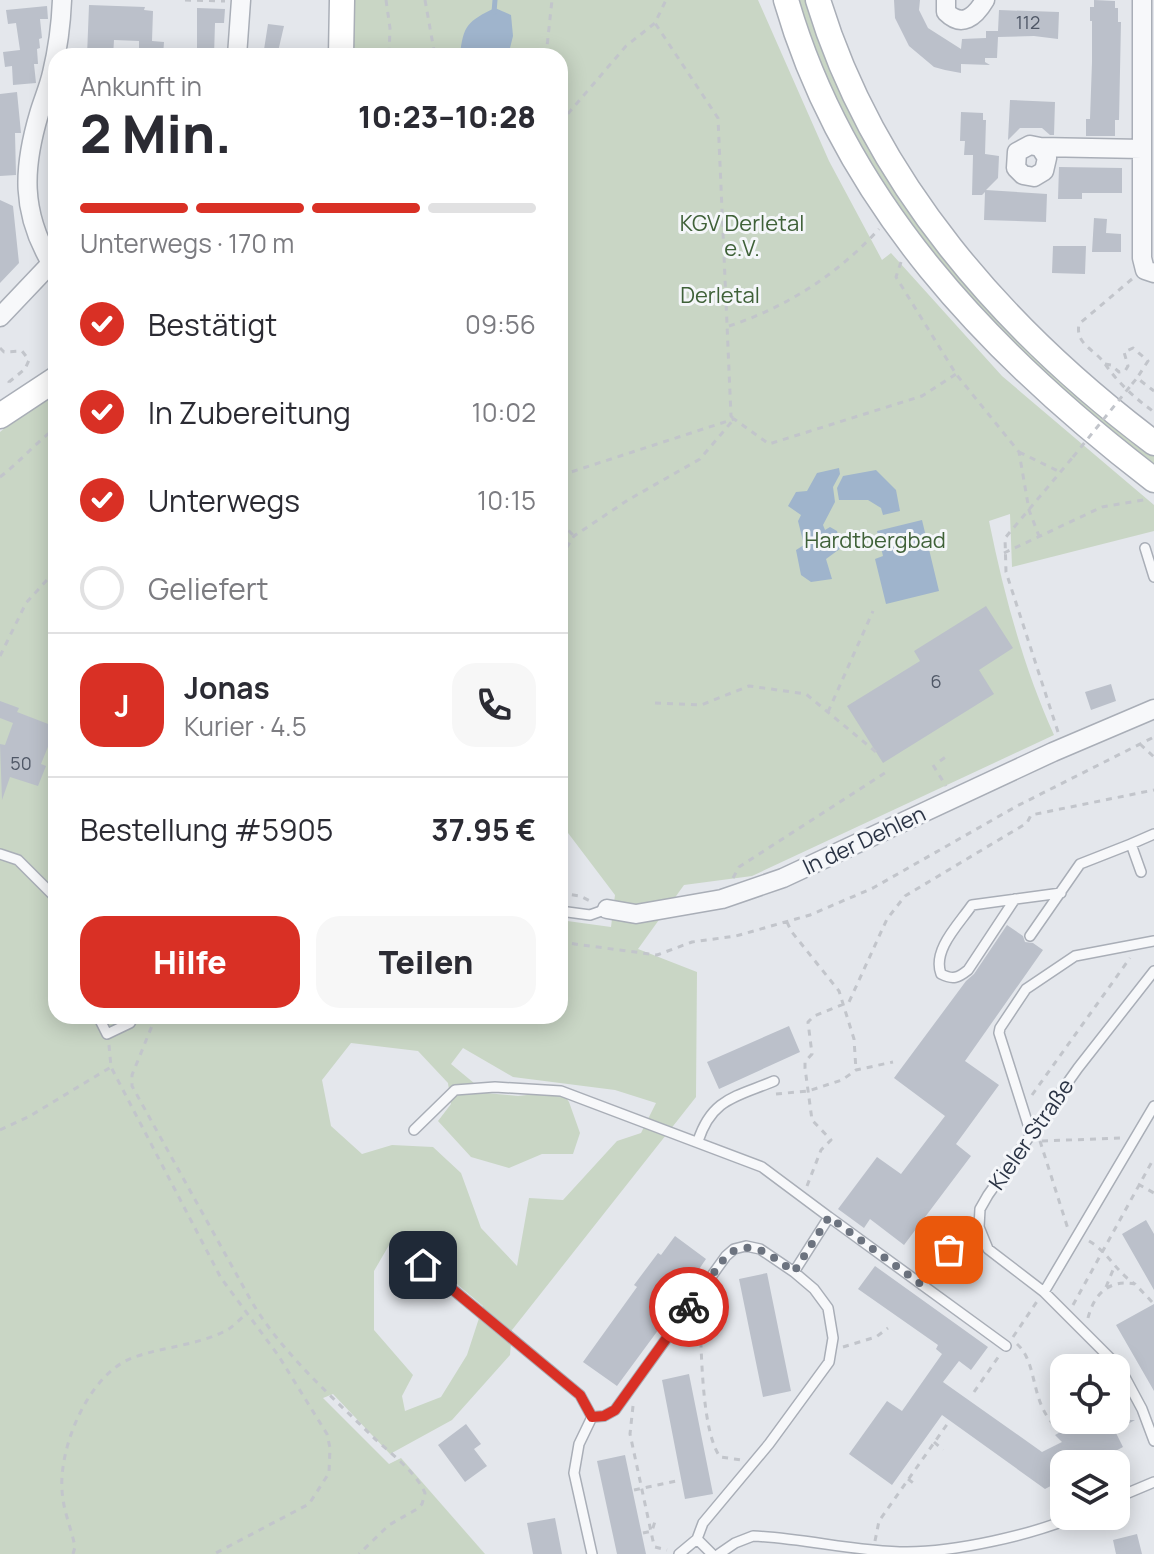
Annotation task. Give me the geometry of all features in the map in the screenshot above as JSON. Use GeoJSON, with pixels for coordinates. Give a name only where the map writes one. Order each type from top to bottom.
{"type":"FeatureCollection","features":[{"type":"Feature","properties":{"kind":"main road"},"geometry":{"type":"LineString","coordinates":[[341,48],[342,0]]}},
{"type":"Feature","properties":{"kind":"main road"},"geometry":{"type":"LineString","coordinates":[[786,0],[801,49],[834,124],[866,182],[912,248],[956,300],[1027,374],[1153,489]]}},
{"type":"Feature","properties":{"kind":"main road"},"geometry":{"type":"LineString","coordinates":[[818,0],[844,75],[870,128],[942,237],[1015,320],[1071,373],[1152,440]]}},
{"type":"Feature","properties":{"kind":"main road"},"geometry":{"type":"LineString","coordinates":[[0,416],[48,384]]}},
{"type":"Feature","properties":{"kind":"street"},"geometry":{"type":"LineString","coordinates":[[58,48],[62,0]]}},
{"type":"Feature","properties":{"kind":"street"},"geometry":{"type":"LineString","coordinates":[[238,48],[241,0]]}},
{"type":"Feature","properties":{"kind":"street"},"geometry":{"type":"LineString","coordinates":[[946,0],[946,12],[953,19],[962,21],[971,18],[985,0]]}},
{"type":"Feature","properties":{"kind":"street"},"geometry":{"type":"LineString","coordinates":[[1142,0],[1142,258],[1150,271]]}},
{"type":"Feature","properties":{"kind":"street"},"geometry":{"type":"LineString","coordinates":[[48,89],[30,148],[27,178],[28,209],[37,239],[48,253]]}},
{"type":"Feature","properties":{"kind":"street"},"geometry":{"type":"LineString","coordinates":[[1040,147],[1142,149]]}},
{"type":"Feature","properties":{"kind":"street"},"geometry":{"type":"LineString","coordinates":[[0,317],[48,264]]}},
{"type":"Feature","properties":{"kind":"street","name":"In der Dehlen"},"geometry":{"type":"LineString","coordinates":[[607,909],[636,914],[722,899],[783,878],[1154,709]]}},
{"type":"Feature","properties":{"kind":"lane"},"geometry":{"type":"LineString","coordinates":[[1145,548],[1154,577]]}},
{"type":"Feature","properties":{"kind":"lane"},"geometry":{"type":"LineString","coordinates":[[1030,936],[1080,864],[1154,834]]}},
{"type":"Feature","properties":{"kind":"lane"},"geometry":{"type":"LineString","coordinates":[[1131,844],[1141,872]]}},
{"type":"Feature","properties":{"kind":"lane"},"geometry":{"type":"LineString","coordinates":[[0,854],[18,860],[48,890]]}},
{"type":"Feature","properties":{"kind":"lane"},"geometry":{"type":"LineString","coordinates":[[1015,899],[968,970],[958,978],[941,974],[938,955],[972,905],[1015,899],[1061,893]]}},
{"type":"Feature","properties":{"kind":"lane","name":"In der Dehlen"},"geometry":{"type":"LineString","coordinates":[[568,912],[590,915],[607,909]]}},
{"type":"Feature","properties":{"kind":"lane"},"geometry":{"type":"LineString","coordinates":[[1031,1134],[1000,1028],[1026,989],[1075,956],[1154,941]]}},
{"type":"Feature","properties":{"kind":"lane","name":"Kieler Straße"},"geometry":{"type":"LineString","coordinates":[[979,1227],[980,1209],[1031,1134],[1154,971]]}},
{"type":"Feature","properties":{"kind":"lane"},"geometry":{"type":"LineString","coordinates":[[102,1024],[107,1034],[128,1024]]}},
{"type":"Feature","properties":{"kind":"lane"},"geometry":{"type":"LineString","coordinates":[[698,1141],[702,1127],[714,1108],[774,1081]]}},
{"type":"Feature","properties":{"kind":"lane"},"geometry":{"type":"LineString","coordinates":[[414,1130],[455,1090],[495,1087],[561,1091],[762,1167],[922,1285],[1008,1343]]}},
{"type":"Feature","properties":{"kind":"lane"},"geometry":{"type":"LineString","coordinates":[[1044,1292],[1154,1106]]}},
{"type":"Feature","properties":{"kind":"lane"},"geometry":{"type":"LineString","coordinates":[[794,1272],[829,1217]]}},
{"type":"Feature","properties":{"kind":"lane"},"geometry":{"type":"LineString","coordinates":[[922,1285],[962,1233],[979,1227],[988,1249],[1044,1292],[1120,1368],[1142,1409],[1154,1441]]}},
{"type":"Feature","properties":{"kind":"lane"},"geometry":{"type":"LineString","coordinates":[[399,1245],[580,1395],[592,1417]]}},
{"type":"Feature","properties":{"kind":"lane"},"geometry":{"type":"LineString","coordinates":[[592,1417],[604,1416],[615,1410],[734,1249],[746,1246],[760,1249],[814,1289],[828,1308],[832,1322],[829,1362],[703,1523],[697,1539],[676,1553]]}},
{"type":"Feature","properties":{"kind":"lane"},"geometry":{"type":"LineString","coordinates":[[592,1417],[579,1444],[574,1473],[592,1554]]}},
{"type":"Feature","properties":{"kind":"lane"},"geometry":{"type":"LineString","coordinates":[[1130,1492],[1154,1482]]}},
{"type":"Feature","properties":{"kind":"lane"},"geometry":{"type":"LineString","coordinates":[[719,1554],[753,1536],[906,1553],[1001,1538],[1050,1524]]}},
{"type":"Feature","properties":{"kind":"lane"},"geometry":{"type":"LineString","coordinates":[[697,1539],[712,1554]]}},
{"type":"Feature","properties":{"kind":"path"},"geometry":{"type":"LineString","coordinates":[[185,0],[241,0]]}},
{"type":"Feature","properties":{"kind":"path"},"geometry":{"type":"LineString","coordinates":[[386,0],[389,48]]}},
{"type":"Feature","properties":{"kind":"path"},"geometry":{"type":"LineString","coordinates":[[425,0],[434,48]]}},
{"type":"Feature","properties":{"kind":"path"},"geometry":{"type":"LineString","coordinates":[[547,48],[552,0]]}},
{"type":"Feature","properties":{"kind":"path"},"geometry":{"type":"LineString","coordinates":[[568,114],[626,46],[655,23],[666,0]]}},
{"type":"Feature","properties":{"kind":"path"},"geometry":{"type":"LineString","coordinates":[[655,23],[718,118],[731,416],[769,444],[922,396],[956,374]]}},
{"type":"Feature","properties":{"kind":"path"},"geometry":{"type":"LineString","coordinates":[[728,326],[793,299],[854,256],[879,229]]}},
{"type":"Feature","properties":{"kind":"path"},"geometry":{"type":"LineString","coordinates":[[902,258],[896,277],[956,374],[1019,452],[1059,472]]}},
{"type":"Feature","properties":{"kind":"path"},"geometry":{"type":"LineString","coordinates":[[1150,271],[1079,324],[1078,332],[1082,342],[1105,364],[1108,371],[1131,395],[1154,412]]}},
{"type":"Feature","properties":{"kind":"path"},"geometry":{"type":"LineString","coordinates":[[0,348],[4,352],[22,351],[29,360],[25,369],[9,382],[21,400]]}},
{"type":"Feature","properties":{"kind":"path"},"geometry":{"type":"LineString","coordinates":[[1063,748],[1006,572],[1005,538],[1148,361],[1133,348],[1124,352],[1128,366],[1125,371],[1119,372],[1105,364]]}},
{"type":"Feature","properties":{"kind":"path"},"geometry":{"type":"LineString","coordinates":[[1137,378],[1154,391]]}},
{"type":"Feature","properties":{"kind":"path"},"geometry":{"type":"LineString","coordinates":[[568,472],[734,419]]}},
{"type":"Feature","properties":{"kind":"path"},"geometry":{"type":"LineString","coordinates":[[568,545],[574,536],[628,500],[700,459],[734,419]]}},
{"type":"Feature","properties":{"kind":"path"},"geometry":{"type":"LineString","coordinates":[[0,477],[48,433]]}},
{"type":"Feature","properties":{"kind":"path"},"geometry":{"type":"LineString","coordinates":[[1019,452],[1029,510],[1039,536]]}},
{"type":"Feature","properties":{"kind":"path"},"geometry":{"type":"LineString","coordinates":[[1004,553],[1102,507],[1153,489]]}},
{"type":"Feature","properties":{"kind":"path"},"geometry":{"type":"LineString","coordinates":[[568,530],[574,536]]}},
{"type":"Feature","properties":{"kind":"path"},"geometry":{"type":"LineString","coordinates":[[0,656],[26,603],[48,579]]}},
{"type":"Feature","properties":{"kind":"path"},"geometry":{"type":"LineString","coordinates":[[828,712],[873,611]]}},
{"type":"Feature","properties":{"kind":"path"},"geometry":{"type":"LineString","coordinates":[[655,703],[701,705],[749,686],[806,694],[876,752]]}},
{"type":"Feature","properties":{"kind":"path"},"geometry":{"type":"LineString","coordinates":[[568,943],[657,955],[692,942],[736,936],[819,912],[873,888],[1017,806],[1154,737]]}},
{"type":"Feature","properties":{"kind":"path"},"geometry":{"type":"LineString","coordinates":[[1140,744],[1154,757]]}},
{"type":"Feature","properties":{"kind":"path"},"geometry":{"type":"LineString","coordinates":[[940,761],[947,756]]}},
{"type":"Feature","properties":{"kind":"path"},"geometry":{"type":"LineString","coordinates":[[933,765],[954,798]]}},
{"type":"Feature","properties":{"kind":"path"},"geometry":{"type":"LineString","coordinates":[[722,899],[739,867],[888,771]]}},
{"type":"Feature","properties":{"kind":"path"},"geometry":{"type":"LineString","coordinates":[[802,1197],[821,1150],[831,1140],[812,1120],[805,1062],[812,1054],[808,1022],[814,1016],[851,1000],[887,919],[914,889],[1027,823],[1031,815],[1154,790]]}},
{"type":"Feature","properties":{"kind":"path"},"geometry":{"type":"LineString","coordinates":[[568,894],[580,896],[607,909]]}},
{"type":"Feature","properties":{"kind":"path"},"geometry":{"type":"LineString","coordinates":[[787,922],[796,939],[839,991],[854,1039],[856,1070]]}},
{"type":"Feature","properties":{"kind":"path"},"geometry":{"type":"LineString","coordinates":[[153,1024],[132,1075],[132,1086],[249,1297],[298,1363],[399,1462],[425,1493],[417,1509],[389,1525],[359,1554]]}},
{"type":"Feature","properties":{"kind":"path"},"geometry":{"type":"LineString","coordinates":[[107,1034],[111,1067],[221,1278],[278,1355],[327,1434],[330,1448],[329,1473],[309,1504],[214,1554]]}},
{"type":"Feature","properties":{"kind":"path"},"geometry":{"type":"LineString","coordinates":[[757,1088],[780,1094],[808,1091],[842,1080],[856,1070],[893,1062]]}},
{"type":"Feature","properties":{"kind":"path"},"geometry":{"type":"LineString","coordinates":[[0,1130],[30,1116],[111,1067]]}},
{"type":"Feature","properties":{"kind":"path"},"geometry":{"type":"LineString","coordinates":[[1040,1141],[1135,1138]]}},
{"type":"Feature","properties":{"kind":"path"},"geometry":{"type":"LineString","coordinates":[[1067,1316],[1154,1158]]}},
{"type":"Feature","properties":{"kind":"path"},"geometry":{"type":"LineString","coordinates":[[1138,1184],[1154,1193]]}},
{"type":"Feature","properties":{"kind":"path"},"geometry":{"type":"LineString","coordinates":[[1077,1235],[1102,1249],[1154,1304]]}},
{"type":"Feature","properties":{"kind":"path"},"geometry":{"type":"LineString","coordinates":[[1088,1318],[1092,1304],[1106,1287],[1115,1265]]}},
{"type":"Feature","properties":{"kind":"path"},"geometry":{"type":"LineString","coordinates":[[1106,1287],[1119,1283],[1135,1284]]}},
{"type":"Feature","properties":{"kind":"path"},"geometry":{"type":"LineString","coordinates":[[73,1554],[75,1547],[63,1500],[62,1475],[67,1449],[82,1408],[103,1377],[130,1359],[227,1330],[246,1314]]}},
{"type":"Feature","properties":{"kind":"path"},"geometry":{"type":"LineString","coordinates":[[684,1314],[700,1325],[704,1393],[717,1454],[748,1460],[752,1464]]}},
{"type":"Feature","properties":{"kind":"path"},"geometry":{"type":"LineString","coordinates":[[831,1350],[876,1337],[888,1328]]}},
{"type":"Feature","properties":{"kind":"path"},"geometry":{"type":"LineString","coordinates":[[1008,1343],[1022,1348],[1038,1398],[1050,1422]]}},
{"type":"Feature","properties":{"kind":"path"},"geometry":{"type":"LineString","coordinates":[[627,1393],[633,1400],[630,1434],[655,1547],[676,1553]]}},
{"type":"Feature","properties":{"kind":"path"},"geometry":{"type":"LineString","coordinates":[[874,1548],[879,1521],[948,1423]]}},
{"type":"Feature","properties":{"kind":"path"},"geometry":{"type":"LineString","coordinates":[[934,1442],[943,1450]]}},
{"type":"Feature","properties":{"kind":"path"},"geometry":{"type":"LineString","coordinates":[[908,1479],[916,1485]]}},
{"type":"Feature","properties":{"kind":"path"},"geometry":{"type":"LineString","coordinates":[[634,1490],[681,1480]]}},
{"type":"Feature","properties":{"kind":"path"},"geometry":{"type":"LineString","coordinates":[[651,1531],[656,1518]]}},
{"type":"Feature","properties":{"kind":"path"},"geometry":{"type":"LineString","coordinates":[[643,1533],[651,1531]]}},
{"type":"Feature","properties":{"kind":"green space"},"geometry":{"type":"Polygon","coordinates":[[[354,0],[758,0],[829,161],[882,260],[891,253],[1002,376],[1154,505],[1154,531],[1012,567],[1010,514],[989,521],[1016,630],[1054,735],[752,876],[684,885],[638,949],[697,972],[696,1097],[512,1330],[510,1355],[452,1420],[390,1454],[333,1394],[323,1398],[389,1464],[401,1458],[485,1554],[0,1554],[0,432],[23,413],[48,399],[48,1024],[568,1024],[568,921],[611,927],[615,895],[568,833],[568,48],[354,48],[354,0]],[[351,1043],[322,1080],[331,1126],[362,1154],[392,1145],[433,1147],[461,1173],[481,1228],[517,1266],[529,1198],[563,1200],[617,1141],[641,1133],[656,1103],[615,1090],[513,1077],[463,1048],[451,1064],[486,1093],[518,1096],[561,1091],[569,1102],[580,1133],[573,1154],[542,1154],[509,1168],[471,1157],[438,1121],[451,1104],[448,1083],[418,1051],[351,1043]],[[396,1233],[374,1271],[374,1330],[413,1375],[402,1396],[405,1411],[441,1397],[467,1355],[483,1306],[396,1233]]]}},
{"type":"Feature","properties":{"kind":"green space"},"geometry":{"type":"Polygon","coordinates":[[[795,0],[807,0],[823,49],[861,132],[1143,447],[1154,455],[1154,469],[1051,384],[933,260],[841,120],[795,0]]]}},
{"type":"Feature","properties":{"kind":"water"},"geometry":{"type":"Polygon","coordinates":[[[495,8],[511,15],[513,36],[510,48],[461,48],[468,25],[495,8]]]}},
{"type":"Feature","properties":{"kind":"water"},"geometry":{"type":"Polygon","coordinates":[[[839,468],[840,474],[833,487],[835,502],[823,525],[825,530],[830,527],[837,531],[841,548],[826,559],[832,579],[811,582],[801,575],[796,550],[804,545],[798,521],[801,515],[788,506],[796,492],[807,491],[817,473],[839,468]]]}},
{"type":"Feature","properties":{"kind":"water"},"geometry":{"type":"Polygon","coordinates":[[[876,470],[896,490],[900,511],[883,515],[881,508],[868,500],[839,500],[837,488],[843,476],[876,470]]]}},
{"type":"Feature","properties":{"kind":"water"},"geometry":{"type":"Polygon","coordinates":[[[922,520],[939,591],[886,604],[875,559],[883,556],[877,531],[922,520]]]}},
{"type":"Feature","properties":{"kind":"building"},"geometry":{"type":"Polygon","coordinates":[[[894,0],[920,0],[919,10],[928,28],[961,49],[962,39],[986,38],[986,31],[998,31],[999,10],[1059,12],[1058,39],[998,37],[997,58],[985,58],[990,65],[961,64],[961,73],[945,70],[934,67],[909,46],[895,18],[894,0]]]}},
{"type":"Feature","properties":{"kind":"building"},"geometry":{"type":"Polygon","coordinates":[[[1094,0],[1115,1],[1118,22],[1121,22],[1119,120],[1115,120],[1115,136],[1086,136],[1086,119],[1090,119],[1092,62],[1090,7],[1094,7],[1094,0]]]}},
{"type":"Feature","properties":{"kind":"building"},"geometry":{"type":"Polygon","coordinates":[[[89,5],[145,7],[144,10],[153,11],[152,41],[164,42],[164,48],[139,48],[139,41],[114,40],[114,48],[87,48],[89,5]]]}},
{"type":"Feature","properties":{"kind":"building"},"geometry":{"type":"Polygon","coordinates":[[[47,6],[48,19],[40,19],[42,38],[37,49],[38,64],[34,64],[36,83],[13,85],[12,66],[5,67],[3,52],[20,50],[16,23],[8,24],[6,10],[47,6]]]}},
{"type":"Feature","properties":{"kind":"building"},"geometry":{"type":"Polygon","coordinates":[[[197,8],[225,9],[224,23],[215,23],[214,48],[197,48],[197,8]]]}},
{"type":"Feature","properties":{"kind":"building"},"geometry":{"type":"Polygon","coordinates":[[[268,24],[284,26],[279,48],[264,48],[268,24]]]}},
{"type":"Feature","properties":{"kind":"building"},"geometry":{"type":"Polygon","coordinates":[[[17,92],[21,133],[15,133],[16,175],[0,176],[0,94],[17,92]]]}},
{"type":"Feature","properties":{"kind":"building"},"geometry":{"type":"Polygon","coordinates":[[[1010,100],[1055,102],[1054,135],[1042,128],[1020,128],[1008,140],[1010,100]]]}},
{"type":"Feature","properties":{"kind":"building"},"geometry":{"type":"Polygon","coordinates":[[[961,112],[983,113],[983,120],[986,120],[985,154],[999,156],[998,178],[986,190],[1047,194],[1046,222],[984,220],[985,192],[972,195],[973,155],[964,155],[965,141],[960,141],[961,112]]]}},
{"type":"Feature","properties":{"kind":"building"},"geometry":{"type":"Polygon","coordinates":[[[1059,167],[1122,168],[1122,193],[1082,193],[1082,199],[1058,199],[1059,167]]]}},
{"type":"Feature","properties":{"kind":"building"},"geometry":{"type":"Polygon","coordinates":[[[0,200],[13,206],[19,263],[0,283],[0,200]]]}},
{"type":"Feature","properties":{"kind":"building"},"geometry":{"type":"Polygon","coordinates":[[[1094,218],[1107,219],[1106,233],[1121,234],[1121,252],[1092,252],[1094,218]]]}},
{"type":"Feature","properties":{"kind":"building"},"geometry":{"type":"Polygon","coordinates":[[[1053,246],[1086,246],[1085,274],[1052,273],[1053,246]]]}},
{"type":"Feature","properties":{"kind":"building"},"geometry":{"type":"Polygon","coordinates":[[[986,606],[1013,648],[979,670],[994,694],[883,763],[847,706],[920,661],[914,651],[986,606]]]}},
{"type":"Feature","properties":{"kind":"building"},"geometry":{"type":"Polygon","coordinates":[[[1111,684],[1116,701],[1091,710],[1085,692],[1111,684]]]}},
{"type":"Feature","properties":{"kind":"building"},"geometry":{"type":"Polygon","coordinates":[[[0,701],[19,708],[17,712],[48,724],[48,747],[41,764],[46,766],[38,786],[10,777],[2,800],[0,744],[5,745],[13,723],[0,718],[0,701]]]}},
{"type":"Feature","properties":{"kind":"building"},"geometry":{"type":"Polygon","coordinates":[[[1007,925],[1023,936],[1025,942],[1043,950],[965,1061],[999,1085],[956,1144],[971,1156],[904,1245],[870,1219],[864,1228],[838,1209],[877,1157],[901,1174],[945,1116],[894,1078],[974,974],[1007,925]]]}},
{"type":"Feature","properties":{"kind":"building"},"geometry":{"type":"Polygon","coordinates":[[[789,1026],[800,1052],[719,1089],[707,1062],[789,1026]]]}},
{"type":"Feature","properties":{"kind":"building"},"geometry":{"type":"Polygon","coordinates":[[[1146,1220],[1154,1234],[1154,1290],[1122,1234],[1146,1220]]]}},
{"type":"Feature","properties":{"kind":"building"},"geometry":{"type":"Polygon","coordinates":[[[675,1236],[706,1259],[693,1278],[695,1280],[617,1386],[583,1362],[637,1287],[634,1285],[675,1236]]]}},
{"type":"Feature","properties":{"kind":"building"},"geometry":{"type":"Polygon","coordinates":[[[875,1266],[988,1347],[971,1370],[959,1361],[943,1382],[1042,1452],[1062,1442],[1057,1434],[1116,1434],[1123,1447],[1117,1450],[1050,1450],[1050,1486],[1045,1489],[942,1415],[892,1485],[849,1454],[887,1401],[902,1411],[942,1354],[936,1349],[938,1345],[858,1289],[875,1266]]]}},
{"type":"Feature","properties":{"kind":"building"},"geometry":{"type":"Polygon","coordinates":[[[767,1273],[791,1391],[763,1397],[739,1279],[767,1273]]]}},
{"type":"Feature","properties":{"kind":"building"},"geometry":{"type":"Polygon","coordinates":[[[1154,1304],[1154,1391],[1116,1325],[1154,1304]]]}},
{"type":"Feature","properties":{"kind":"building"},"geometry":{"type":"Polygon","coordinates":[[[689,1374],[713,1494],[685,1499],[662,1380],[689,1374]]]}},
{"type":"Feature","properties":{"kind":"building"},"geometry":{"type":"Polygon","coordinates":[[[466,1424],[481,1444],[474,1449],[487,1466],[465,1482],[438,1445],[466,1424]]]}},
{"type":"Feature","properties":{"kind":"building"},"geometry":{"type":"Polygon","coordinates":[[[625,1455],[646,1554],[617,1554],[597,1461],[625,1455]]]}},
{"type":"Feature","properties":{"kind":"building"},"geometry":{"type":"Polygon","coordinates":[[[555,1518],[562,1554],[533,1554],[527,1523],[555,1518]]]}},
{"type":"Feature","properties":{"kind":"building"},"geometry":{"type":"Polygon","coordinates":[[[1137,1534],[1142,1554],[1116,1554],[1113,1540],[1137,1534]]]}},
{"type":"Feature","properties":{"kind":"waterway"},"geometry":{"type":"LineString","coordinates":[[494,12],[495,0]]}},
{"type":"Feature","properties":{"kind":"way so far"},"geometry":{"type":"LineString","coordinates":[[689,1307],[734,1249],[746,1246],[760,1249],[794,1272],[829,1217],[922,1285],[949,1250]]}},
{"type":"Feature","properties":{"kind":"route"},"geometry":{"type":"LineString","coordinates":[[423,1265],[580,1395],[592,1417],[604,1416],[615,1410],[689,1307]]}},
{"type":"Feature","properties":{"kind":"park label","name":"KGV Derletal e.V."},"geometry":{"type":"Point","coordinates":[742,236]}},
{"type":"Feature","properties":{"kind":"park label","name":"Derletal"},"geometry":{"type":"Point","coordinates":[720,295]}},
{"type":"Feature","properties":{"kind":"park label","name":"Hardtbergbad"},"geometry":{"type":"Point","coordinates":[875,540]}}]}
